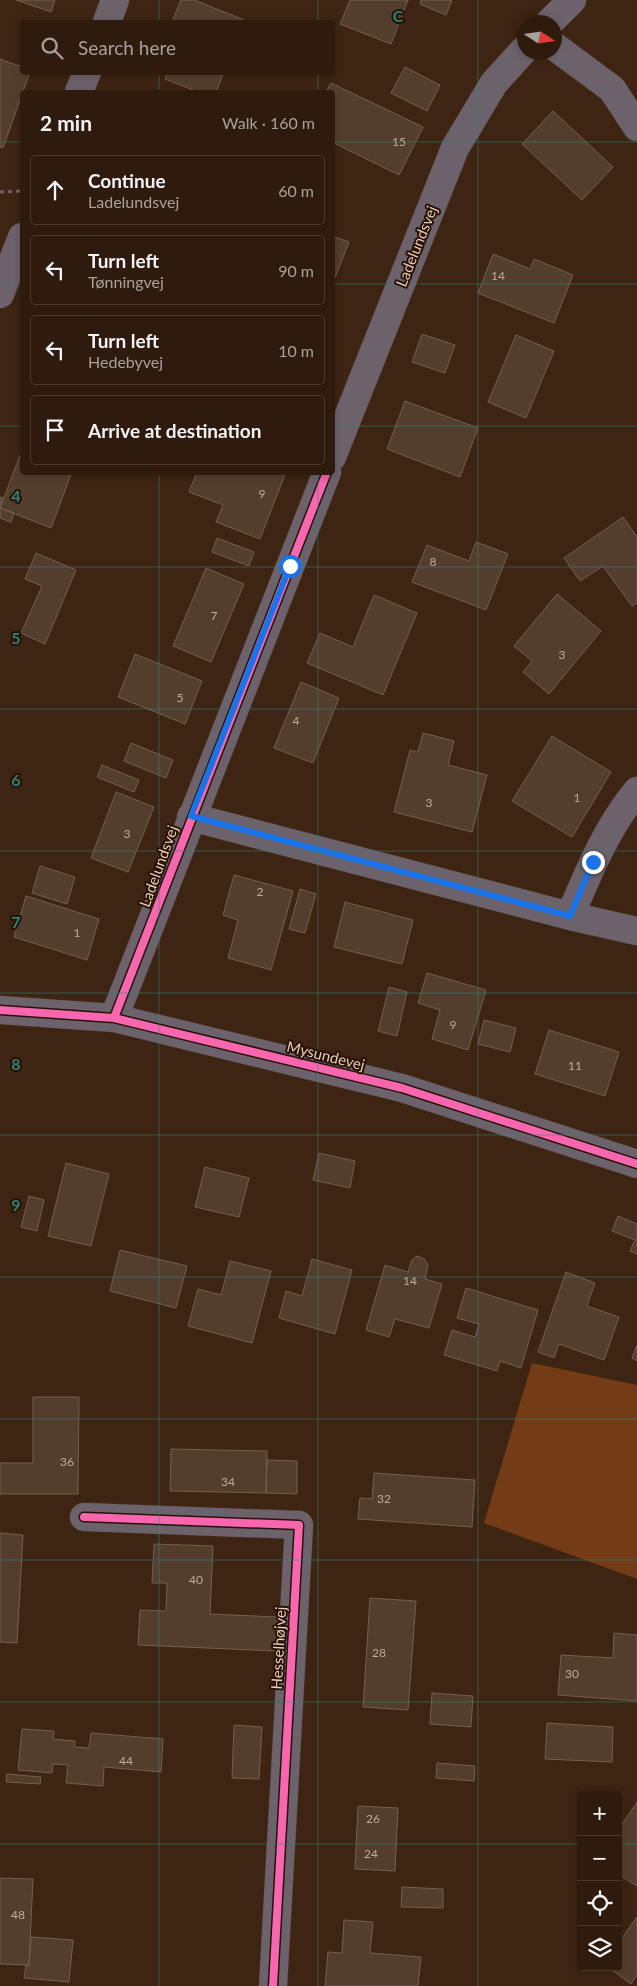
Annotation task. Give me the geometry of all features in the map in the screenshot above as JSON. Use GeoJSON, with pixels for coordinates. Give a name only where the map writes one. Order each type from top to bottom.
{"type":"FeatureCollection","features":[{"type":"Feature","properties":{"kind":"street"},"geometry":{"type":"LineString","coordinates":[[107,20],[115,0]]}},
{"type":"Feature","properties":{"kind":"street"},"geometry":{"type":"LineString","coordinates":[[557,15],[572,0]]}},
{"type":"Feature","properties":{"kind":"street"},"geometry":{"type":"LineString","coordinates":[[562,52],[612,89],[637,127]]}},
{"type":"Feature","properties":{"kind":"street","name":"Ladelundsvej"},"geometry":{"type":"LineString","coordinates":[[335,450],[455,148],[494,83],[517,58]]}},
{"type":"Feature","properties":{"kind":"street"},"geometry":{"type":"LineString","coordinates":[[80,90],[86,75]]}},
{"type":"Feature","properties":{"kind":"street"},"geometry":{"type":"LineString","coordinates":[[0,294],[20,242]]}},
{"type":"Feature","properties":{"kind":"street","name":"Ladelundsvej"},"geometry":{"type":"LineString","coordinates":[[114,1018],[191,816],[326,475]]}},
{"type":"Feature","properties":{"kind":"street"},"geometry":{"type":"LineString","coordinates":[[570,916],[593,862],[628,802],[637,792]]}},
{"type":"Feature","properties":{"kind":"street"},"geometry":{"type":"LineString","coordinates":[[191,816],[570,916],[637,931]]}},
{"type":"Feature","properties":{"kind":"street","name":"Mysundevej"},"geometry":{"type":"LineString","coordinates":[[0,1010],[114,1018],[402,1088],[637,1164]]}},
{"type":"Feature","properties":{"kind":"street","name":"Hesselhøjvej"},"geometry":{"type":"LineString","coordinates":[[84,1517],[299,1525],[273,1986]]}},
{"type":"Feature","properties":{"kind":"path"},"geometry":{"type":"LineString","coordinates":[[0,192],[20,191]]}},
{"type":"Feature","properties":{"kind":"shaded area"},"geometry":{"type":"Polygon","coordinates":[[[532,1363],[637,1385],[637,1579],[484,1523],[532,1363]]]}},
{"type":"Feature","properties":{"kind":"building"},"geometry":{"type":"Polygon","coordinates":[[[16,0],[55,0],[51,12],[16,0]]]}},
{"type":"Feature","properties":{"kind":"building"},"geometry":{"type":"Polygon","coordinates":[[[181,0],[194,0],[244,20],[173,20],[181,0]]]}},
{"type":"Feature","properties":{"kind":"building"},"geometry":{"type":"Polygon","coordinates":[[[350,0],[408,0],[391,44],[340,24],[350,0]]]}},
{"type":"Feature","properties":{"kind":"building"},"geometry":{"type":"Polygon","coordinates":[[[421,0],[452,0],[446,15],[420,4],[421,0]]]}},
{"type":"Feature","properties":{"kind":"building"},"geometry":{"type":"Polygon","coordinates":[[[0,59],[20,66],[20,75],[29,75],[24,90],[20,90],[20,100],[3,148],[0,147],[0,59]]]}},
{"type":"Feature","properties":{"kind":"building"},"geometry":{"type":"Polygon","coordinates":[[[405,67],[440,85],[427,111],[391,93],[405,67]]]}},
{"type":"Feature","properties":{"kind":"building"},"geometry":{"type":"Polygon","coordinates":[[[167,75],[223,75],[217,90],[193,90],[165,79],[167,75]]]}},
{"type":"Feature","properties":{"kind":"building"},"geometry":{"type":"Polygon","coordinates":[[[331,83],[423,127],[399,175],[335,143],[335,90],[327,90],[331,83]]]}},
{"type":"Feature","properties":{"kind":"building"},"geometry":{"type":"Polygon","coordinates":[[[553,111],[613,167],[582,200],[522,144],[553,111]]]}},
{"type":"Feature","properties":{"kind":"building"},"geometry":{"type":"Polygon","coordinates":[[[335,237],[349,242],[335,277],[335,237]]]}},
{"type":"Feature","properties":{"kind":"building"},"geometry":{"type":"Polygon","coordinates":[[[493,254],[530,269],[534,259],[573,275],[554,323],[478,293],[493,254]]]}},
{"type":"Feature","properties":{"kind":"building"},"geometry":{"type":"Polygon","coordinates":[[[422,334],[455,345],[445,373],[412,362],[422,334]]]}},
{"type":"Feature","properties":{"kind":"building"},"geometry":{"type":"Polygon","coordinates":[[[516,335],[554,351],[526,418],[488,402],[516,335]]]}},
{"type":"Feature","properties":{"kind":"building"},"geometry":{"type":"Polygon","coordinates":[[[405,401],[478,428],[460,477],[387,449],[405,401]]]}},
{"type":"Feature","properties":{"kind":"building"},"geometry":{"type":"Polygon","coordinates":[[[20,455],[20,475],[71,475],[51,528],[0,508],[20,455]]]}},
{"type":"Feature","properties":{"kind":"building"},"geometry":{"type":"Polygon","coordinates":[[[196,475],[285,475],[260,539],[216,522],[223,505],[189,492],[196,475]]]}},
{"type":"Feature","properties":{"kind":"building"},"geometry":{"type":"Polygon","coordinates":[[[0,497],[3,498],[0,508],[0,497]]]}},
{"type":"Feature","properties":{"kind":"building"},"geometry":{"type":"Polygon","coordinates":[[[0,508],[14,513],[11,522],[0,518],[0,508]]]}},
{"type":"Feature","properties":{"kind":"building"},"geometry":{"type":"Polygon","coordinates":[[[623,517],[637,537],[637,603],[632,606],[603,566],[580,581],[564,558],[623,517]]]}},
{"type":"Feature","properties":{"kind":"building"},"geometry":{"type":"Polygon","coordinates":[[[217,538],[254,552],[249,566],[212,552],[217,538]]]}},
{"type":"Feature","properties":{"kind":"building"},"geometry":{"type":"Polygon","coordinates":[[[476,542],[508,554],[486,610],[412,582],[427,545],[469,561],[476,542]]]}},
{"type":"Feature","properties":{"kind":"building"},"geometry":{"type":"Polygon","coordinates":[[[36,553],[76,570],[45,644],[21,633],[42,586],[25,579],[36,553]]]}},
{"type":"Feature","properties":{"kind":"building"},"geometry":{"type":"Polygon","coordinates":[[[206,568],[244,584],[211,662],[173,646],[206,568]]]}},
{"type":"Feature","properties":{"kind":"building"},"geometry":{"type":"Polygon","coordinates":[[[557,594],[601,631],[549,694],[523,672],[532,661],[514,646],[557,594]]]}},
{"type":"Feature","properties":{"kind":"building"},"geometry":{"type":"Polygon","coordinates":[[[374,595],[417,613],[383,695],[307,663],[320,633],[353,647],[374,595]]]}},
{"type":"Feature","properties":{"kind":"building"},"geometry":{"type":"Polygon","coordinates":[[[135,654],[202,681],[185,724],[118,697],[135,654]]]}},
{"type":"Feature","properties":{"kind":"building"},"geometry":{"type":"Polygon","coordinates":[[[301,682],[339,698],[313,763],[274,748],[301,682]]]}},
{"type":"Feature","properties":{"kind":"building"},"geometry":{"type":"Polygon","coordinates":[[[423,733],[454,741],[448,765],[487,775],[472,832],[394,812],[410,750],[418,752],[423,733]]]}},
{"type":"Feature","properties":{"kind":"building"},"geometry":{"type":"Polygon","coordinates":[[[552,736],[611,772],[572,837],[512,801],[552,736]]]}},
{"type":"Feature","properties":{"kind":"building"},"geometry":{"type":"Polygon","coordinates":[[[131,743],[173,760],[166,778],[124,761],[131,743]]]}},
{"type":"Feature","properties":{"kind":"building"},"geometry":{"type":"Polygon","coordinates":[[[102,765],[139,780],[134,792],[97,777],[102,765]]]}},
{"type":"Feature","properties":{"kind":"building"},"geometry":{"type":"Polygon","coordinates":[[[116,792],[154,807],[128,872],[91,858],[116,792]]]}},
{"type":"Feature","properties":{"kind":"building"},"geometry":{"type":"Polygon","coordinates":[[[40,866],[75,877],[67,904],[32,893],[40,866]]]}},
{"type":"Feature","properties":{"kind":"building"},"geometry":{"type":"Polygon","coordinates":[[[234,875],[293,891],[271,970],[228,958],[238,920],[223,915],[234,875]]]}},
{"type":"Feature","properties":{"kind":"building"},"geometry":{"type":"Polygon","coordinates":[[[300,889],[316,894],[305,933],[289,929],[300,889]]]}},
{"type":"Feature","properties":{"kind":"building"},"geometry":{"type":"Polygon","coordinates":[[[26,896],[99,919],[87,960],[14,937],[26,896]]]}},
{"type":"Feature","properties":{"kind":"building"},"geometry":{"type":"Polygon","coordinates":[[[345,902],[413,920],[402,964],[334,947],[345,902]]]}},
{"type":"Feature","properties":{"kind":"building"},"geometry":{"type":"Polygon","coordinates":[[[427,973],[486,990],[468,1050],[432,1039],[440,1010],[418,1003],[427,973]]]}},
{"type":"Feature","properties":{"kind":"building"},"geometry":{"type":"Polygon","coordinates":[[[389,987],[407,992],[397,1036],[378,1031],[389,987]]]}},
{"type":"Feature","properties":{"kind":"building"},"geometry":{"type":"Polygon","coordinates":[[[484,1020],[516,1028],[510,1052],[478,1044],[484,1020]]]}},
{"type":"Feature","properties":{"kind":"building"},"geometry":{"type":"Polygon","coordinates":[[[549,1030],[619,1052],[605,1096],[535,1074],[549,1030]]]}},
{"type":"Feature","properties":{"kind":"building"},"geometry":{"type":"Polygon","coordinates":[[[319,1153],[355,1161],[350,1188],[313,1180],[319,1153]]]}},
{"type":"Feature","properties":{"kind":"building"},"geometry":{"type":"Polygon","coordinates":[[[66,1163],[109,1174],[91,1246],[48,1236],[66,1163]]]}},
{"type":"Feature","properties":{"kind":"building"},"geometry":{"type":"Polygon","coordinates":[[[205,1167],[249,1178],[239,1217],[195,1207],[205,1167]]]}},
{"type":"Feature","properties":{"kind":"building"},"geometry":{"type":"Polygon","coordinates":[[[29,1196],[44,1200],[37,1231],[21,1227],[29,1196]]]}},
{"type":"Feature","properties":{"kind":"building"},"geometry":{"type":"Polygon","coordinates":[[[618,1216],[637,1224],[637,1254],[630,1251],[635,1240],[612,1231],[618,1216]]]}},
{"type":"Feature","properties":{"kind":"building"},"geometry":{"type":"Polygon","coordinates":[[[120,1250],[187,1266],[176,1308],[110,1291],[120,1250]]]}},
{"type":"Feature","properties":{"kind":"building"},"geometry":{"type":"Polygon","coordinates":[[[417,1256],[424,1259],[428,1265],[425,1279],[442,1284],[429,1328],[395,1319],[389,1337],[366,1330],[385,1265],[408,1272],[412,1260],[417,1256]]]}},
{"type":"Feature","properties":{"kind":"building"},"geometry":{"type":"Polygon","coordinates":[[[312,1259],[352,1270],[335,1334],[279,1318],[286,1291],[302,1296],[312,1259]]]}},
{"type":"Feature","properties":{"kind":"building"},"geometry":{"type":"Polygon","coordinates":[[[230,1261],[271,1271],[252,1343],[188,1326],[198,1289],[221,1295],[230,1261]]]}},
{"type":"Feature","properties":{"kind":"building"},"geometry":{"type":"Polygon","coordinates":[[[566,1272],[595,1283],[587,1306],[619,1317],[604,1360],[559,1344],[554,1358],[538,1352],[566,1272]]]}},
{"type":"Feature","properties":{"kind":"building"},"geometry":{"type":"Polygon","coordinates":[[[466,1288],[538,1310],[521,1368],[500,1361],[497,1371],[444,1355],[452,1330],[475,1337],[479,1324],[457,1318],[466,1288]]]}},
{"type":"Feature","properties":{"kind":"building"},"geometry":{"type":"Polygon","coordinates":[[[637,1345],[637,1361],[632,1358],[637,1345]]]}},
{"type":"Feature","properties":{"kind":"building"},"geometry":{"type":"Polygon","coordinates":[[[33,1397],[79,1397],[78,1494],[0,1494],[0,1463],[33,1463],[33,1397]]]}},
{"type":"Feature","properties":{"kind":"building"},"geometry":{"type":"Polygon","coordinates":[[[171,1449],[267,1451],[266,1493],[170,1491],[171,1449]]]}},
{"type":"Feature","properties":{"kind":"building"},"geometry":{"type":"Polygon","coordinates":[[[267,1460],[297,1461],[297,1494],[266,1493],[267,1460]]]}},
{"type":"Feature","properties":{"kind":"building"},"geometry":{"type":"Polygon","coordinates":[[[374,1473],[475,1480],[472,1527],[358,1519],[360,1498],[372,1499],[374,1473]]]}},
{"type":"Feature","properties":{"kind":"building"},"geometry":{"type":"Polygon","coordinates":[[[0,1533],[23,1535],[17,1643],[0,1642],[0,1533]]]}},
{"type":"Feature","properties":{"kind":"building"},"geometry":{"type":"Polygon","coordinates":[[[154,1544],[213,1546],[210,1614],[277,1617],[276,1651],[138,1645],[140,1610],[166,1611],[167,1583],[152,1583],[154,1544]]]}},
{"type":"Feature","properties":{"kind":"building"},"geometry":{"type":"Polygon","coordinates":[[[370,1598],[416,1601],[408,1710],[363,1707],[370,1598]]]}},
{"type":"Feature","properties":{"kind":"building"},"geometry":{"type":"Polygon","coordinates":[[[614,1633],[637,1635],[637,1701],[558,1695],[561,1655],[613,1658],[614,1633]]]}},
{"type":"Feature","properties":{"kind":"building"},"geometry":{"type":"Polygon","coordinates":[[[432,1693],[473,1696],[471,1727],[430,1724],[432,1693]]]}},
{"type":"Feature","properties":{"kind":"building"},"geometry":{"type":"Polygon","coordinates":[[[547,1723],[613,1727],[612,1762],[545,1759],[547,1723]]]}},
{"type":"Feature","properties":{"kind":"building"},"geometry":{"type":"Polygon","coordinates":[[[234,1725],[262,1727],[259,1779],[232,1778],[234,1725]]]}},
{"type":"Feature","properties":{"kind":"building"},"geometry":{"type":"Polygon","coordinates":[[[22,1729],[54,1731],[53,1739],[75,1741],[74,1747],[89,1748],[91,1733],[163,1739],[161,1772],[104,1767],[103,1786],[66,1783],[68,1765],[53,1764],[52,1773],[18,1770],[22,1729]]]}},
{"type":"Feature","properties":{"kind":"building"},"geometry":{"type":"Polygon","coordinates":[[[437,1763],[475,1766],[474,1781],[436,1778],[437,1763]]]}},
{"type":"Feature","properties":{"kind":"building"},"geometry":{"type":"Polygon","coordinates":[[[7,1774],[41,1777],[40,1784],[6,1782],[7,1774]]]}},
{"type":"Feature","properties":{"kind":"building"},"geometry":{"type":"Polygon","coordinates":[[[637,1802],[637,1886],[622,1877],[622,1824],[637,1802]]]}},
{"type":"Feature","properties":{"kind":"building"},"geometry":{"type":"Polygon","coordinates":[[[358,1806],[398,1808],[395,1871],[355,1869],[358,1806]]]}},
{"type":"Feature","properties":{"kind":"building"},"geometry":{"type":"Polygon","coordinates":[[[0,1878],[33,1879],[29,1965],[0,1964],[0,1878]]]}},
{"type":"Feature","properties":{"kind":"building"},"geometry":{"type":"Polygon","coordinates":[[[402,1887],[443,1889],[443,1908],[401,1907],[402,1887]]]}},
{"type":"Feature","properties":{"kind":"building"},"geometry":{"type":"Polygon","coordinates":[[[637,1917],[637,1975],[631,1984],[613,1971],[622,1971],[622,1938],[637,1917]]]}},
{"type":"Feature","properties":{"kind":"building"},"geometry":{"type":"Polygon","coordinates":[[[344,1920],[373,1922],[370,1953],[421,1957],[418,1986],[325,1986],[328,1952],[342,1953],[344,1920]]]}},
{"type":"Feature","properties":{"kind":"building"},"geometry":{"type":"Polygon","coordinates":[[[31,1937],[73,1940],[69,1982],[24,1978],[26,1965],[29,1965],[31,1937]]]}},
{"type":"Feature","properties":{"kind":"cycle path"},"geometry":{"type":"LineString","coordinates":[[114,1018],[326,475]]}},
{"type":"Feature","properties":{"kind":"cycle path"},"geometry":{"type":"LineString","coordinates":[[0,1010],[114,1018],[402,1088],[637,1164]]}},
{"type":"Feature","properties":{"kind":"cycle path"},"geometry":{"type":"LineString","coordinates":[[84,1517],[299,1525],[273,1986]]}},
{"type":"Feature","properties":{"kind":"route"},"geometry":{"type":"LineString","coordinates":[[290,566],[191,816],[570,916],[593,862]]}}]}
